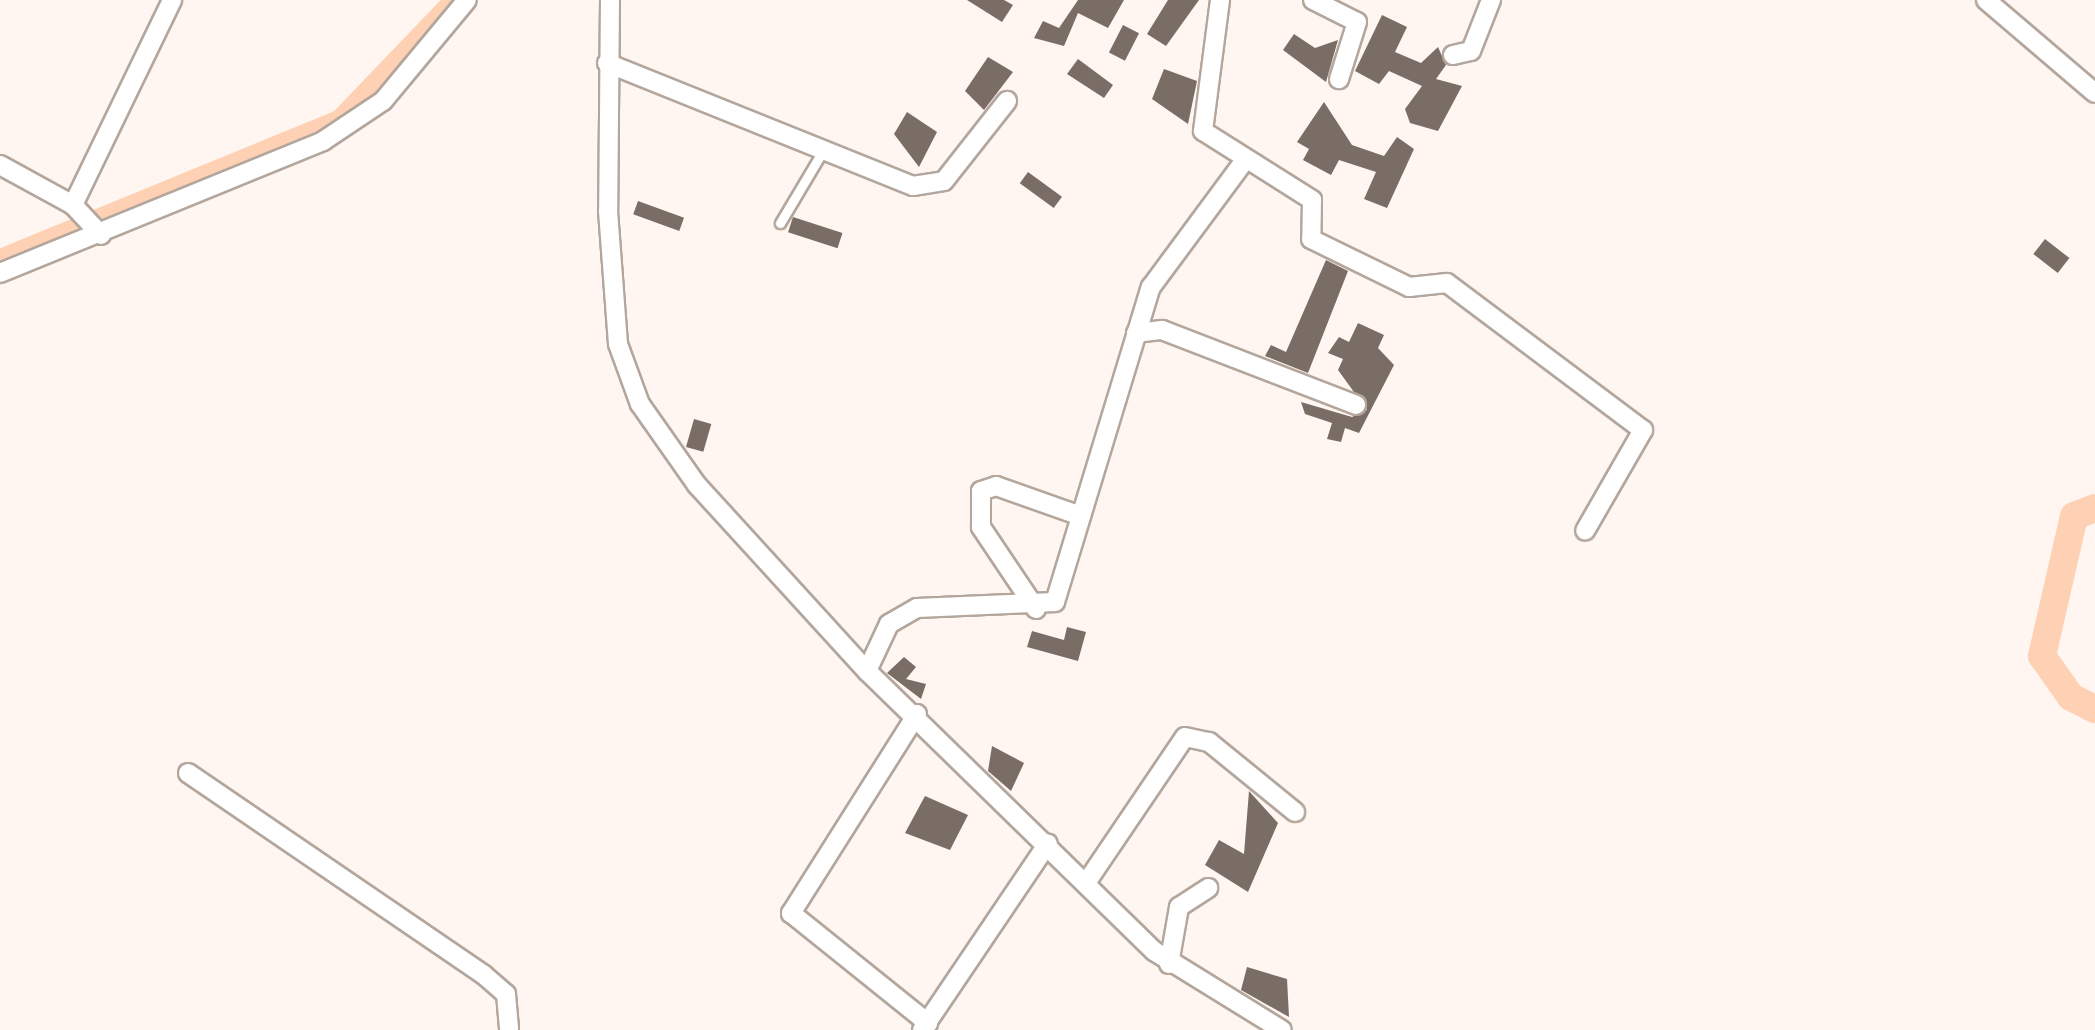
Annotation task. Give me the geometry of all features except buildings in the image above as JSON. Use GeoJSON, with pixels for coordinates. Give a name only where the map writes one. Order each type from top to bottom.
{"type":"FeatureCollection","features":[{"type":"Feature","properties":{"kind":"street"},"geometry":{"type":"LineString","coordinates":[[88,220],[172,0]]}},
{"type":"Feature","properties":{"kind":"street"},"geometry":{"type":"LineString","coordinates":[[0,273],[88,220],[324,141],[383,101],[468,0]]}},
{"type":"Feature","properties":{"kind":"street"},"geometry":{"type":"LineString","coordinates":[[610,0],[606,185],[628,381],[696,485],[867,670],[916,714],[1042,849],[1086,882],[1169,964],[1282,1030]]}},
{"type":"Feature","properties":{"kind":"street"},"geometry":{"type":"LineString","coordinates":[[1220,0],[1199,126],[1242,164],[1312,200],[1311,240],[1409,287],[1447,283],[1637,422],[1642,440],[1585,531]]}},
{"type":"Feature","properties":{"kind":"street"},"geometry":{"type":"LineString","coordinates":[[1312,0],[1357,22],[1340,79]]}},
{"type":"Feature","properties":{"kind":"street"},"geometry":{"type":"LineString","coordinates":[[1454,55],[1475,46],[1492,0]]}},
{"type":"Feature","properties":{"kind":"street"},"geometry":{"type":"LineString","coordinates":[[1986,0],[2095,93]]}},
{"type":"Feature","properties":{"kind":"street"},"geometry":{"type":"LineString","coordinates":[[607,63],[934,186],[1007,101]]}},
{"type":"Feature","properties":{"kind":"street"},"geometry":{"type":"LineString","coordinates":[[867,670],[890,624],[916,608],[1036,608],[1058,595],[1136,333],[1162,267],[1242,164]]}},
{"type":"Feature","properties":{"kind":"street"},"geometry":{"type":"LineString","coordinates":[[0,165],[88,220]]}},
{"type":"Feature","properties":{"kind":"street"},"geometry":{"type":"LineString","coordinates":[[1136,333],[1162,330],[1356,405]]}},
{"type":"Feature","properties":{"kind":"street"},"geometry":{"type":"LineString","coordinates":[[1036,608],[981,527],[982,491],[996,486],[1081,516]]}},
{"type":"Feature","properties":{"kind":"street"},"geometry":{"type":"LineString","coordinates":[[916,714],[791,913],[925,1026],[1042,849]]}},
{"type":"Feature","properties":{"kind":"street"},"geometry":{"type":"LineString","coordinates":[[1086,882],[1184,737],[1210,742],[1294,812]]}},
{"type":"Feature","properties":{"kind":"street"},"geometry":{"type":"LineString","coordinates":[[188,773],[484,975],[506,994],[508,1030]]}},
{"type":"Feature","properties":{"kind":"street"},"geometry":{"type":"LineString","coordinates":[[1169,964],[1179,907],[1208,888]]}},
{"type":"Feature","properties":{"kind":"lane"},"geometry":{"type":"LineString","coordinates":[[780,223],[826,147]]}},
{"type":"Feature","properties":{"kind":"waterway"},"geometry":{"type":"LineString","coordinates":[[0,258],[339,119],[453,0]]}},
{"type":"Feature","properties":{"kind":"waterway"},"geometry":{"type":"LineString","coordinates":[[2095,508],[2074,516],[2042,656],[2071,697],[2095,709]]}}]}
